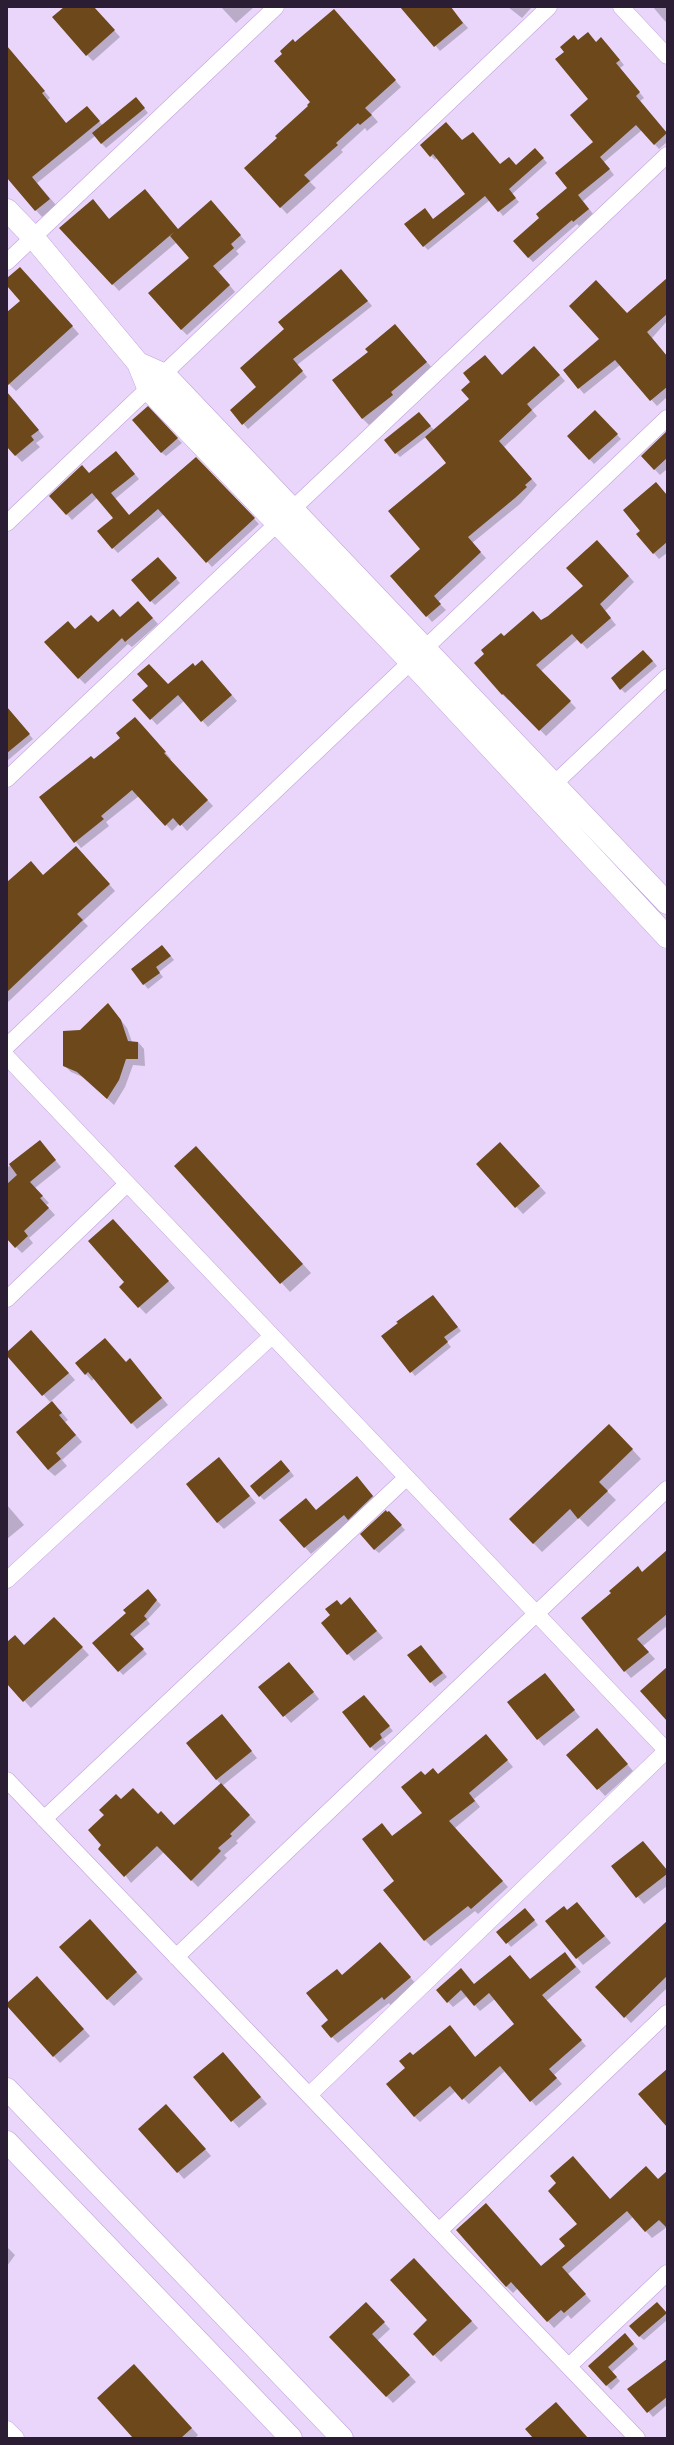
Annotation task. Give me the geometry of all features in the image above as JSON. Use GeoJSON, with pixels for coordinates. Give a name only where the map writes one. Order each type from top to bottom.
{"type":"FeatureCollection","features":[{"type":"Feature","properties":{"kind":"main road"},"geometry":{"type":"LineString","coordinates":[[7,210],[33,237],[138,363],[149,390],[286,517]]}},
{"type":"Feature","properties":{"kind":"main road"},"geometry":{"type":"LineString","coordinates":[[138,363],[164,375],[286,517],[418,655],[667,937]]}},
{"type":"Feature","properties":{"kind":"main road"},"geometry":{"type":"LineString","coordinates":[[418,655],[554,784],[667,903]]}},
{"type":"Feature","properties":{"kind":"main road"},"geometry":{"type":"LineString","coordinates":[[7,2089],[342,2438]]}},
{"type":"Feature","properties":{"kind":"main road"},"geometry":{"type":"LineString","coordinates":[[7,2142],[291,2438]]}},
{"type":"Feature","properties":{"kind":"street"},"geometry":{"type":"LineString","coordinates":[[7,262],[276,7]]}},
{"type":"Feature","properties":{"kind":"street"},"geometry":{"type":"LineString","coordinates":[[7,523],[149,390],[549,7]]}},
{"type":"Feature","properties":{"kind":"street"},"geometry":{"type":"LineString","coordinates":[[621,7],[667,56]]}},
{"type":"Feature","properties":{"kind":"street"},"geometry":{"type":"LineString","coordinates":[[7,779],[286,517],[667,155]]}},
{"type":"Feature","properties":{"kind":"street"},"geometry":{"type":"LineString","coordinates":[[7,1046],[667,418]]}},
{"type":"Feature","properties":{"kind":"street"},"geometry":{"type":"LineString","coordinates":[[554,784],[667,676]]}},
{"type":"Feature","properties":{"kind":"street"},"geometry":{"type":"LineString","coordinates":[[7,1057],[406,1478],[667,1750],[309,2095]]}},
{"type":"Feature","properties":{"kind":"street"},"geometry":{"type":"LineString","coordinates":[[7,1299],[127,1184]]}},
{"type":"Feature","properties":{"kind":"street"},"geometry":{"type":"LineString","coordinates":[[7,1580],[272,1336]]}},
{"type":"Feature","properties":{"kind":"street"},"geometry":{"type":"LineString","coordinates":[[44,1819],[406,1478]]}},
{"type":"Feature","properties":{"kind":"street"},"geometry":{"type":"LineString","coordinates":[[176,1957],[537,1615],[667,1489]]}},
{"type":"Feature","properties":{"kind":"street"},"geometry":{"type":"LineString","coordinates":[[7,1780],[637,2438]]}},
{"type":"Feature","properties":{"kind":"street"},"geometry":{"type":"LineString","coordinates":[[439,2231],[667,2013]]}},
{"type":"Feature","properties":{"kind":"street"},"geometry":{"type":"LineString","coordinates":[[569,2366],[667,2272]]}},
{"type":"Feature","properties":{"kind":"street"},"geometry":{"type":"LineString","coordinates":[[7,2429],[16,2438]]}},
{"type":"Feature","properties":{"kind":"building"},"geometry":{"type":"Polygon","coordinates":[[[64,7],[94,7],[115,30],[86,56],[52,17],[64,7]]]}},
{"type":"Feature","properties":{"kind":"building"},"geometry":{"type":"Polygon","coordinates":[[[400,7],[451,7],[463,23],[434,47],[400,7]]]}},
{"type":"Feature","properties":{"kind":"building"},"geometry":{"type":"Polygon","coordinates":[[[334,9],[396,80],[365,108],[372,115],[360,125],[358,123],[336,143],[338,145],[304,175],[310,181],[280,208],[244,168],[277,138],[275,136],[308,106],[307,105],[310,102],[274,61],[282,54],[280,51],[293,39],[295,42],[334,9]]]}},
{"type":"Feature","properties":{"kind":"building"},"geometry":{"type":"Polygon","coordinates":[[[588,32],[596,42],[601,37],[620,60],[616,63],[640,92],[636,96],[667,133],[654,145],[636,125],[600,157],[610,169],[578,195],[589,209],[573,222],[572,220],[528,258],[513,241],[539,218],[536,214],[567,188],[555,173],[593,142],[570,115],[588,99],[555,59],[564,52],[560,47],[574,35],[578,40],[588,32]]]}},
{"type":"Feature","properties":{"kind":"building"},"geometry":{"type":"Polygon","coordinates":[[[7,46],[45,91],[42,93],[66,123],[87,106],[100,121],[32,177],[50,199],[35,211],[7,178],[7,46]]]}},
{"type":"Feature","properties":{"kind":"building"},"geometry":{"type":"Polygon","coordinates":[[[136,97],[145,108],[101,144],[92,133],[136,97]]]}},
{"type":"Feature","properties":{"kind":"building"},"geometry":{"type":"Polygon","coordinates":[[[446,122],[462,140],[473,132],[500,164],[509,157],[516,165],[535,148],[544,158],[509,189],[516,198],[498,212],[485,196],[423,247],[404,224],[425,208],[433,219],[465,194],[433,154],[430,157],[420,145],[446,122]]]}},
{"type":"Feature","properties":{"kind":"building"},"geometry":{"type":"Polygon","coordinates":[[[145,189],[178,229],[211,200],[241,235],[231,244],[234,248],[213,266],[230,285],[181,330],[148,293],[189,258],[170,236],[174,232],[112,285],[59,228],[93,199],[109,219],[145,189]]]}},
{"type":"Feature","properties":{"kind":"building"},"geometry":{"type":"Polygon","coordinates":[[[20,267],[73,326],[7,386],[7,312],[20,301],[7,286],[7,278],[20,267]]]}},
{"type":"Feature","properties":{"kind":"building"},"geometry":{"type":"Polygon","coordinates":[[[341,269],[368,301],[293,359],[303,371],[242,425],[230,410],[256,387],[240,368],[284,329],[278,322],[341,269]]]}},
{"type":"Feature","properties":{"kind":"building"},"geometry":{"type":"Polygon","coordinates":[[[667,278],[667,314],[647,332],[667,356],[667,387],[650,401],[615,360],[578,389],[563,370],[599,339],[569,306],[596,280],[627,313],[667,278]]]}},
{"type":"Feature","properties":{"kind":"building"},"geometry":{"type":"Polygon","coordinates":[[[395,324],[427,362],[391,392],[393,395],[362,419],[332,380],[368,352],[365,349],[395,324]]]}},
{"type":"Feature","properties":{"kind":"building"},"geometry":{"type":"Polygon","coordinates":[[[534,346],[560,375],[527,404],[532,410],[499,441],[532,479],[525,485],[527,487],[515,498],[468,537],[481,552],[434,596],[441,604],[426,617],[390,576],[420,549],[388,511],[446,463],[425,437],[469,399],[461,390],[470,382],[463,373],[485,355],[502,375],[534,346]]]}},
{"type":"Feature","properties":{"kind":"building"},"geometry":{"type":"Polygon","coordinates":[[[7,392],[39,430],[31,436],[34,440],[15,456],[7,447],[7,392]]]}},
{"type":"Feature","properties":{"kind":"building"},"geometry":{"type":"Polygon","coordinates":[[[148,406],[178,438],[161,453],[132,420],[148,406]]]}},
{"type":"Feature","properties":{"kind":"building"},"geometry":{"type":"Polygon","coordinates":[[[595,410],[618,434],[589,460],[567,436],[595,410]]]}},
{"type":"Feature","properties":{"kind":"building"},"geometry":{"type":"Polygon","coordinates":[[[419,412],[431,426],[395,454],[384,440],[419,412]]]}},
{"type":"Feature","properties":{"kind":"building"},"geometry":{"type":"Polygon","coordinates":[[[667,431],[667,458],[654,470],[641,456],[667,431]]]}},
{"type":"Feature","properties":{"kind":"building"},"geometry":{"type":"Polygon","coordinates":[[[116,451],[135,474],[111,493],[129,515],[196,457],[255,518],[206,563],[158,509],[112,549],[97,531],[113,518],[92,493],[66,515],[49,496],[82,465],[89,473],[116,451]]]}},
{"type":"Feature","properties":{"kind":"building"},"geometry":{"type":"Polygon","coordinates":[[[656,482],[667,495],[667,542],[653,554],[636,534],[640,531],[623,510],[656,482]]]}},
{"type":"Feature","properties":{"kind":"building"},"geometry":{"type":"Polygon","coordinates":[[[597,540],[629,576],[600,604],[611,618],[581,644],[572,634],[536,665],[571,701],[539,731],[503,694],[502,695],[474,663],[484,654],[481,650],[501,633],[504,636],[533,611],[541,620],[548,616],[583,586],[566,568],[597,540]]]}},
{"type":"Feature","properties":{"kind":"building"},"geometry":{"type":"Polygon","coordinates":[[[158,557],[177,578],[150,602],[131,580],[158,557]]]}},
{"type":"Feature","properties":{"kind":"building"},"geometry":{"type":"Polygon","coordinates":[[[138,601],[153,618],[125,642],[122,638],[78,679],[44,642],[68,621],[75,629],[91,615],[98,622],[113,609],[120,617],[138,601]]]}},
{"type":"Feature","properties":{"kind":"building"},"geometry":{"type":"Polygon","coordinates":[[[643,650],[653,661],[620,690],[611,678],[643,650]]]}},
{"type":"Feature","properties":{"kind":"building"},"geometry":{"type":"Polygon","coordinates":[[[202,660],[232,695],[201,722],[178,695],[150,720],[132,700],[148,686],[137,674],[149,664],[168,684],[193,663],[195,666],[202,660]]]}},
{"type":"Feature","properties":{"kind":"building"},"geometry":{"type":"Polygon","coordinates":[[[7,707],[30,734],[7,753],[7,707]]]}},
{"type":"Feature","properties":{"kind":"building"},"geometry":{"type":"Polygon","coordinates":[[[135,717],[166,752],[164,753],[208,800],[180,826],[173,818],[165,826],[132,790],[101,816],[104,819],[74,843],[39,797],[91,756],[94,759],[120,738],[116,733],[135,717]]]}},
{"type":"Feature","properties":{"kind":"building"},"geometry":{"type":"Polygon","coordinates":[[[76,846],[110,884],[77,914],[83,920],[7,992],[7,882],[31,861],[43,875],[76,846]]]}},
{"type":"Feature","properties":{"kind":"building"},"geometry":{"type":"Polygon","coordinates":[[[162,945],[171,956],[156,967],[160,973],[143,985],[131,969],[162,945]]]}},
{"type":"Feature","properties":{"kind":"building"},"geometry":{"type":"Polygon","coordinates":[[[108,1003],[121,1020],[128,1041],[138,1042],[138,1059],[126,1059],[119,1080],[107,1099],[77,1072],[63,1066],[63,1031],[80,1030],[108,1003]]]}},
{"type":"Feature","properties":{"kind":"building"},"geometry":{"type":"Polygon","coordinates":[[[40,1140],[56,1160],[30,1182],[43,1196],[40,1198],[49,1208],[24,1231],[28,1236],[15,1248],[7,1239],[7,1184],[17,1175],[9,1164],[40,1140]]]}},
{"type":"Feature","properties":{"kind":"building"},"geometry":{"type":"Polygon","coordinates":[[[500,1142],[540,1186],[515,1208],[476,1164],[500,1142]]]}},
{"type":"Feature","properties":{"kind":"building"},"geometry":{"type":"Polygon","coordinates":[[[196,1146],[303,1264],[280,1284],[174,1166],[196,1146]]]}},
{"type":"Feature","properties":{"kind":"building"},"geometry":{"type":"Polygon","coordinates":[[[113,1219],[169,1281],[138,1308],[119,1287],[124,1282],[88,1241],[113,1219]]]}},
{"type":"Feature","properties":{"kind":"building"},"geometry":{"type":"Polygon","coordinates":[[[433,1295],[458,1327],[444,1337],[448,1342],[410,1373],[381,1336],[398,1323],[396,1322],[433,1295]]]}},
{"type":"Feature","properties":{"kind":"building"},"geometry":{"type":"Polygon","coordinates":[[[31,1330],[69,1373],[42,1396],[7,1356],[7,1352],[31,1330]]]}},
{"type":"Feature","properties":{"kind":"building"},"geometry":{"type":"Polygon","coordinates":[[[105,1338],[126,1362],[130,1358],[162,1398],[131,1424],[88,1372],[85,1375],[75,1363],[105,1338]]]}},
{"type":"Feature","properties":{"kind":"building"},"geometry":{"type":"Polygon","coordinates":[[[52,1401],[62,1413],[59,1415],[76,1435],[56,1453],[61,1459],[48,1470],[16,1432],[52,1401]]]}},
{"type":"Feature","properties":{"kind":"building"},"geometry":{"type":"Polygon","coordinates":[[[609,1424],[633,1449],[599,1482],[608,1491],[578,1519],[570,1509],[533,1544],[509,1519],[609,1424]]]}},
{"type":"Feature","properties":{"kind":"building"},"geometry":{"type":"Polygon","coordinates":[[[219,1457],[250,1496],[217,1523],[186,1484],[219,1457]]]}},
{"type":"Feature","properties":{"kind":"building"},"geometry":{"type":"Polygon","coordinates":[[[281,1460],[290,1471],[259,1497],[250,1486],[281,1460]]]}},
{"type":"Feature","properties":{"kind":"building"},"geometry":{"type":"Polygon","coordinates":[[[357,1476],[373,1496],[348,1520],[344,1515],[304,1548],[279,1520],[306,1498],[316,1510],[357,1476]]]}},
{"type":"Feature","properties":{"kind":"building"},"geometry":{"type":"Polygon","coordinates":[[[386,1510],[387,1512],[389,1511],[402,1525],[374,1550],[360,1534],[386,1510]]]}},
{"type":"Feature","properties":{"kind":"building"},"geometry":{"type":"Polygon","coordinates":[[[667,1550],[667,1614],[637,1639],[649,1652],[624,1672],[581,1618],[611,1593],[609,1591],[638,1566],[642,1572],[667,1550]]]}},
{"type":"Feature","properties":{"kind":"building"},"geometry":{"type":"Polygon","coordinates":[[[148,1589],[157,1600],[144,1616],[147,1619],[130,1634],[144,1649],[118,1672],[92,1643],[126,1613],[123,1610],[148,1589]]]}},
{"type":"Feature","properties":{"kind":"building"},"geometry":{"type":"Polygon","coordinates":[[[350,1597],[377,1631],[347,1655],[321,1623],[330,1615],[325,1609],[337,1600],[341,1605],[350,1597]]]}},
{"type":"Feature","properties":{"kind":"building"},"geometry":{"type":"Polygon","coordinates":[[[54,1617],[83,1647],[23,1702],[7,1684],[7,1642],[15,1635],[24,1645],[54,1617]]]}},
{"type":"Feature","properties":{"kind":"building"},"geometry":{"type":"Polygon","coordinates":[[[421,1645],[443,1673],[430,1683],[407,1655],[421,1645]]]}},
{"type":"Feature","properties":{"kind":"building"},"geometry":{"type":"Polygon","coordinates":[[[289,1662],[314,1692],[283,1717],[258,1687],[289,1662]]]}},
{"type":"Feature","properties":{"kind":"building"},"geometry":{"type":"Polygon","coordinates":[[[667,1667],[667,1721],[640,1691],[667,1667]]]}},
{"type":"Feature","properties":{"kind":"building"},"geometry":{"type":"Polygon","coordinates":[[[545,1673],[575,1710],[537,1740],[507,1702],[545,1673]]]}},
{"type":"Feature","properties":{"kind":"building"},"geometry":{"type":"Polygon","coordinates":[[[364,1695],[390,1726],[380,1734],[382,1738],[370,1748],[342,1712],[364,1695]]]}},
{"type":"Feature","properties":{"kind":"building"},"geometry":{"type":"Polygon","coordinates":[[[222,1714],[252,1751],[216,1780],[186,1743],[222,1714]]]}},
{"type":"Feature","properties":{"kind":"building"},"geometry":{"type":"Polygon","coordinates":[[[597,1728],[628,1764],[597,1790],[566,1755],[597,1728]]]}},
{"type":"Feature","properties":{"kind":"building"},"geometry":{"type":"Polygon","coordinates":[[[486,1734],[508,1760],[469,1793],[475,1801],[449,1821],[503,1881],[471,1909],[468,1906],[424,1941],[383,1890],[394,1881],[362,1839],[382,1823],[392,1836],[422,1813],[401,1787],[421,1771],[425,1775],[433,1768],[438,1774],[486,1734]]]}},
{"type":"Feature","properties":{"kind":"building"},"geometry":{"type":"Polygon","coordinates":[[[221,1783],[250,1815],[230,1834],[232,1836],[218,1848],[221,1851],[191,1881],[157,1846],[124,1877],[98,1849],[101,1845],[88,1830],[104,1815],[99,1810],[116,1794],[121,1799],[133,1788],[158,1814],[161,1811],[174,1825],[221,1783]]]}},
{"type":"Feature","properties":{"kind":"building"},"geometry":{"type":"Polygon","coordinates":[[[643,1841],[667,1870],[667,1874],[636,1898],[611,1866],[643,1841]]]}},
{"type":"Feature","properties":{"kind":"building"},"geometry":{"type":"Polygon","coordinates":[[[577,1902],[605,1936],[576,1959],[545,1921],[564,1906],[567,1910],[577,1902]]]}},
{"type":"Feature","properties":{"kind":"building"},"geometry":{"type":"Polygon","coordinates":[[[525,1908],[535,1920],[506,1944],[496,1932],[525,1908]]]}},
{"type":"Feature","properties":{"kind":"building"},"geometry":{"type":"Polygon","coordinates":[[[90,1919],[137,1972],[107,2000],[59,1947],[90,1919]]]}},
{"type":"Feature","properties":{"kind":"building"},"geometry":{"type":"Polygon","coordinates":[[[667,1921],[667,1976],[624,2018],[595,1987],[667,1921]]]}},
{"type":"Feature","properties":{"kind":"building"},"geometry":{"type":"Polygon","coordinates":[[[380,1942],[411,1977],[384,2000],[382,1997],[331,2038],[321,2026],[328,2020],[306,1993],[337,1969],[342,1975],[380,1942]]]}},
{"type":"Feature","properties":{"kind":"building"},"geometry":{"type":"Polygon","coordinates":[[[565,1952],[576,1967],[542,1995],[582,2040],[549,2069],[557,2078],[530,2102],[500,2066],[462,2100],[450,2086],[414,2117],[386,2084],[405,2068],[399,2061],[410,2052],[413,2055],[450,2025],[475,2057],[514,2024],[489,1993],[474,2006],[461,1990],[447,2003],[436,1990],[461,1968],[474,1984],[510,1955],[530,1979],[565,1952]]]}},
{"type":"Feature","properties":{"kind":"building"},"geometry":{"type":"Polygon","coordinates":[[[37,1976],[84,2029],[53,2057],[7,2006],[7,2003],[37,1976]]]}},
{"type":"Feature","properties":{"kind":"building"},"geometry":{"type":"Polygon","coordinates":[[[223,2052],[261,2097],[231,2122],[193,2077],[223,2052]]]}},
{"type":"Feature","properties":{"kind":"building"},"geometry":{"type":"Polygon","coordinates":[[[667,2069],[667,2127],[638,2094],[667,2069]]]}},
{"type":"Feature","properties":{"kind":"building"},"geometry":{"type":"Polygon","coordinates":[[[166,2104],[206,2149],[177,2173],[138,2129],[166,2104]]]}},
{"type":"Feature","properties":{"kind":"building"},"geometry":{"type":"Polygon","coordinates":[[[573,2156],[610,2199],[646,2166],[658,2179],[667,2171],[667,2228],[659,2220],[645,2232],[627,2211],[562,2267],[586,2294],[564,2313],[561,2310],[547,2322],[511,2282],[506,2287],[456,2230],[486,2203],[541,2266],[565,2246],[559,2239],[577,2224],[548,2191],[556,2183],[550,2176],[573,2156]]]}},
{"type":"Feature","properties":{"kind":"building"},"geometry":{"type":"Polygon","coordinates":[[[414,2258],[472,2321],[433,2356],[413,2334],[427,2320],[390,2280],[414,2258]]]}},
{"type":"Feature","properties":{"kind":"building"},"geometry":{"type":"Polygon","coordinates":[[[366,2302],[385,2322],[372,2334],[410,2375],[386,2397],[329,2337],[366,2302]]]}},
{"type":"Feature","properties":{"kind":"building"},"geometry":{"type":"Polygon","coordinates":[[[657,2302],[667,2313],[639,2337],[629,2326],[657,2302]]]}},
{"type":"Feature","properties":{"kind":"building"},"geometry":{"type":"Polygon","coordinates":[[[625,2333],[634,2344],[608,2367],[617,2377],[606,2386],[588,2366],[625,2333]]]}},
{"type":"Feature","properties":{"kind":"building"},"geometry":{"type":"Polygon","coordinates":[[[667,2359],[667,2397],[647,2413],[627,2389],[667,2359]]]}},
{"type":"Feature","properties":{"kind":"building"},"geometry":{"type":"Polygon","coordinates":[[[134,2364],[192,2428],[181,2438],[133,2438],[97,2398],[134,2364]]]}},
{"type":"Feature","properties":{"kind":"building"},"geometry":{"type":"Polygon","coordinates":[[[556,2402],[588,2438],[533,2438],[525,2429],[556,2402]]]}}]}
